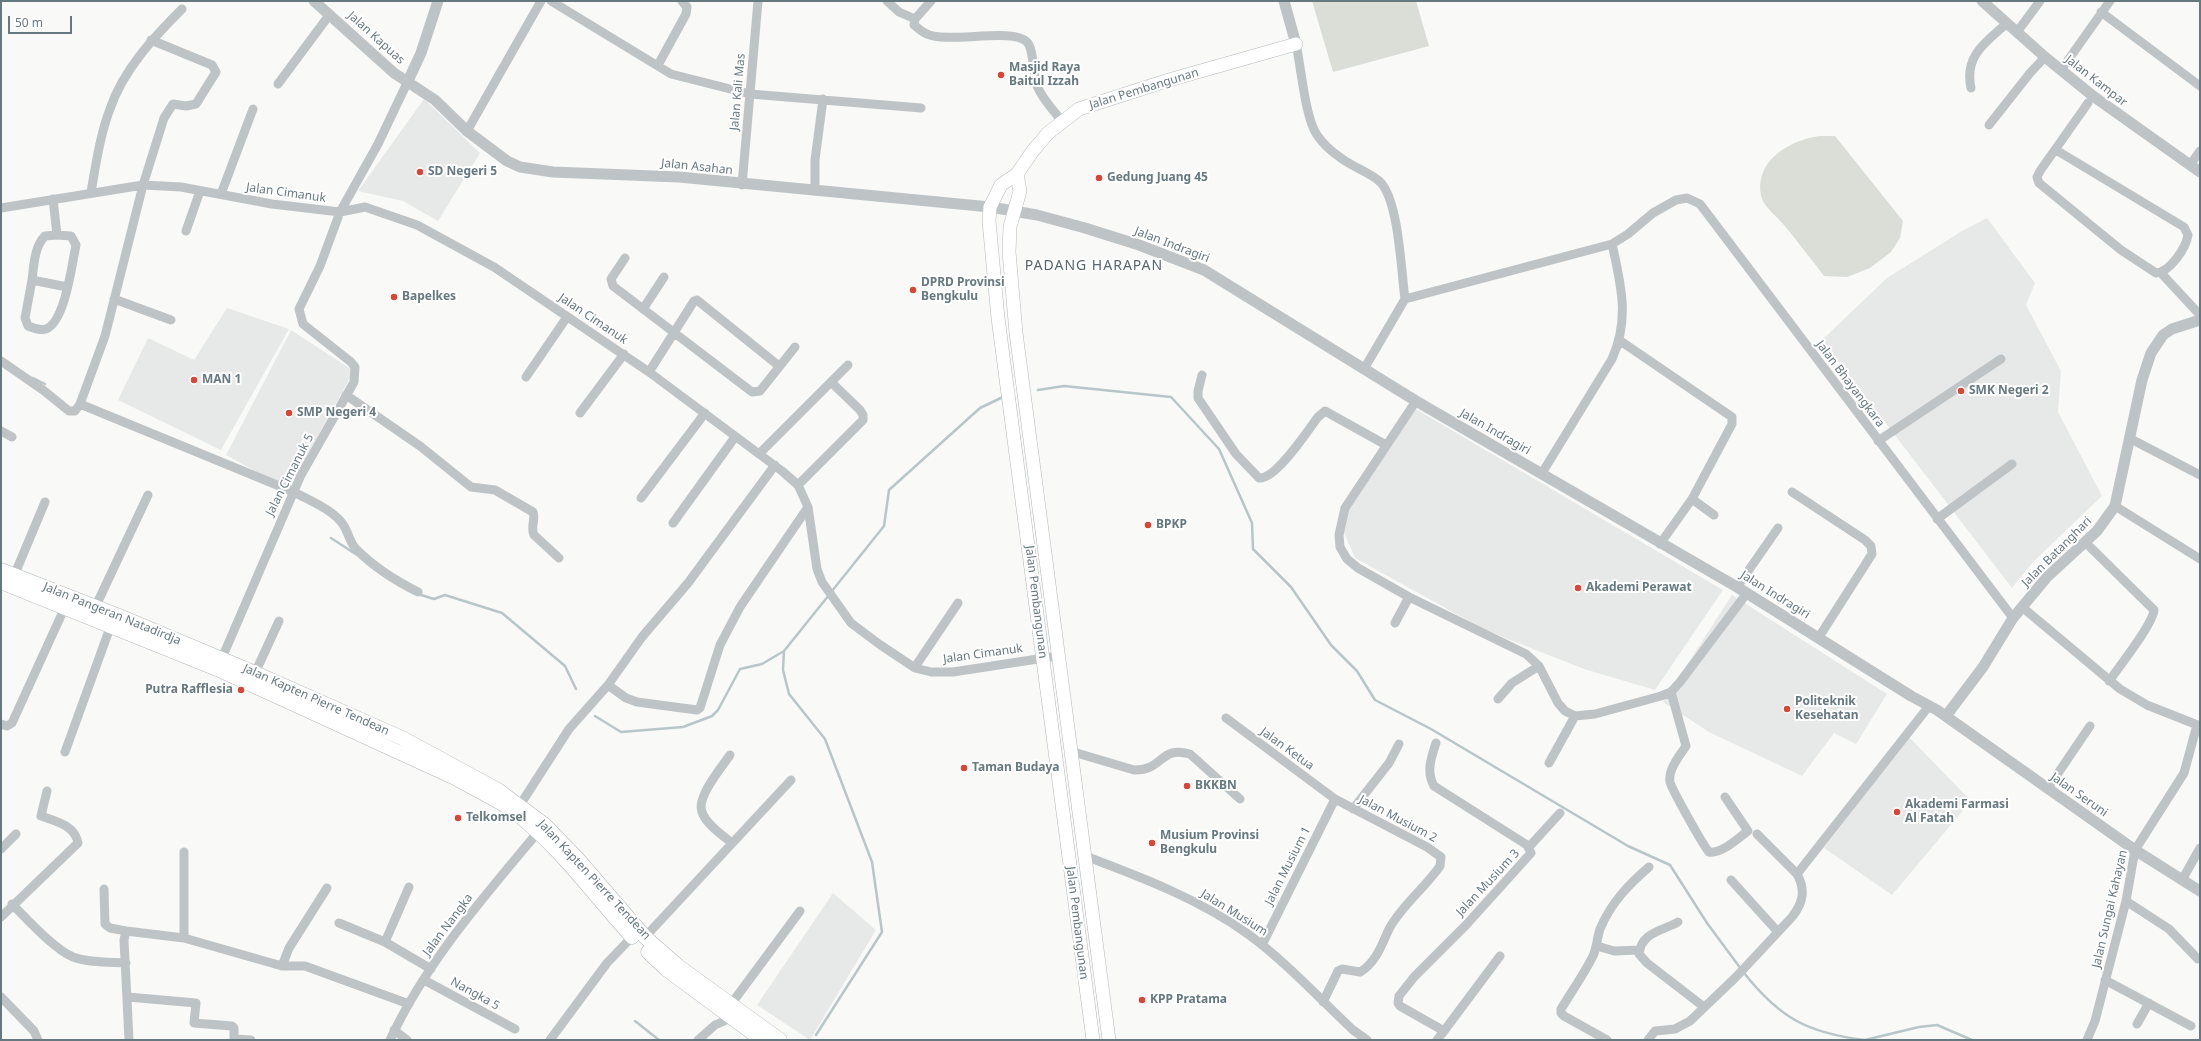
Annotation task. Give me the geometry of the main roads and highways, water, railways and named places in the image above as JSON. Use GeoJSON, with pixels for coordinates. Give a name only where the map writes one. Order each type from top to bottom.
{"type":"FeatureCollection","features":[{"type":"Feature","properties":{"kind":"main road","name":"Jalan Pembangunan"},"geometry":{"type":"LineString","coordinates":[[1093,1040],[1018,458],[998,318],[989,221],[990,207],[1001,185],[1017,174],[1032,152],[1062,121],[1079,109],[1119,95],[1296,44]]}},
{"type":"Feature","properties":{"kind":"main road","name":"Jalan Pembangunan"},"geometry":{"type":"LineString","coordinates":[[1017,174],[1020,191],[1009,234],[1011,282],[1031,455],[1109,1040]]}},
{"type":"Feature","properties":{"kind":"main road"},"geometry":{"type":"LineString","coordinates":[[1018,458],[1031,455]]}},
{"type":"Feature","properties":{"kind":"main road","name":"Jalan Pangeran Natadirdja"},"geometry":{"type":"LineString","coordinates":[[1,570],[93,612],[220,664]]}},
{"type":"Feature","properties":{"kind":"main road","name":"Jalan Pangeran Natadirdja"},"geometry":{"type":"LineString","coordinates":[[1,582],[65,607],[93,612],[111,625],[220,664]]}},
{"type":"Feature","properties":{"kind":"main road","name":"Jalan Kapten Pierre Tendean"},"geometry":{"type":"LineString","coordinates":[[220,664],[256,673],[333,715],[455,778],[508,808],[538,832],[563,857],[666,969],[729,1012],[780,1040]]}},
{"type":"Feature","properties":{"kind":"main road","name":"Jalan Kapten Pierre Tendean"},"geometry":{"type":"LineString","coordinates":[[220,664],[333,715],[402,738],[469,773],[520,805],[545,824],[564,844],[638,937]]}},
{"type":"Feature","properties":{"kind":"main road"},"geometry":{"type":"LineString","coordinates":[[1068,852],[1085,856]]}},
{"type":"Feature","properties":{"kind":"main road","name":"Jalan Kapten Pierre Tendean"},"geometry":{"type":"LineString","coordinates":[[729,1012],[762,1040]]}},
{"type":"Feature","properties":{"kind":"waterway"},"geometry":{"type":"LineString","coordinates":[[33,378],[45,384]]}},
{"type":"Feature","properties":{"kind":"waterway"},"geometry":{"type":"LineString","coordinates":[[1038,390],[1064,386],[1171,397],[1219,449],[1252,523],[1253,549],[1291,587],[1331,645],[1357,671],[1375,700],[1431,729],[1628,846],[1670,865],[1707,923],[1741,969]]}},
{"type":"Feature","properties":{"kind":"waterway"},"geometry":{"type":"LineString","coordinates":[[832,591],[884,526],[889,490],[980,408],[1005,396]]}},
{"type":"Feature","properties":{"kind":"waterway"},"geometry":{"type":"LineString","coordinates":[[331,538],[357,555]]}},
{"type":"Feature","properties":{"kind":"waterway"},"geometry":{"type":"LineString","coordinates":[[418,594],[434,599],[445,595],[502,613],[565,666],[576,689]]}},
{"type":"Feature","properties":{"kind":"waterway"},"geometry":{"type":"LineString","coordinates":[[816,1035],[882,932],[872,862],[825,739],[789,694],[783,670],[784,651],[829,595]]}},
{"type":"Feature","properties":{"kind":"waterway"},"geometry":{"type":"LineString","coordinates":[[595,716],[621,732],[683,727],[712,716],[718,710],[740,669],[762,664],[784,651]]}},
{"type":"Feature","properties":{"kind":"waterway"},"geometry":{"type":"LineString","coordinates":[[1744,973],[1757,989],[1783,1012],[1796,1021],[1827,1033],[1865,1040]]}},
{"type":"Feature","properties":{"kind":"waterway"},"geometry":{"type":"LineString","coordinates":[[635,1021],[659,1040]]}},
{"type":"Feature","properties":{"kind":"waterway"},"geometry":{"type":"LineString","coordinates":[[1865,1040],[1919,1027],[1937,1025],[1972,1040]]}},
{"type":"Feature","properties":{"kind":"place","name":"Masjid Raya Baitul Izzah"},"geometry":{"type":"Point","coordinates":[1001,75]}},
{"type":"Feature","properties":{"kind":"place","name":"SD Negeri 5"},"geometry":{"type":"Point","coordinates":[420,172]}},
{"type":"Feature","properties":{"kind":"place","name":"Gedung Juang 45"},"geometry":{"type":"Point","coordinates":[1099,178]}},
{"type":"Feature","properties":{"kind":"place","name":"DPRD Provinsi Bengkulu"},"geometry":{"type":"Point","coordinates":[913,290]}},
{"type":"Feature","properties":{"kind":"place","name":"Bapelkes"},"geometry":{"type":"Point","coordinates":[394,297]}},
{"type":"Feature","properties":{"kind":"place","name":"MAN 1"},"geometry":{"type":"Point","coordinates":[194,380]}},
{"type":"Feature","properties":{"kind":"place","name":"SMK Negeri 2"},"geometry":{"type":"Point","coordinates":[1961,391]}},
{"type":"Feature","properties":{"kind":"place","name":"SMP Negeri 4"},"geometry":{"type":"Point","coordinates":[289,413]}},
{"type":"Feature","properties":{"kind":"place","name":"BPKP"},"geometry":{"type":"Point","coordinates":[1148,525]}},
{"type":"Feature","properties":{"kind":"place","name":"Akademi Perawat"},"geometry":{"type":"Point","coordinates":[1578,588]}},
{"type":"Feature","properties":{"kind":"place","name":"Putra Rafflesia"},"geometry":{"type":"Point","coordinates":[241,690]}},
{"type":"Feature","properties":{"kind":"place","name":"Politeknik Kesehatan"},"geometry":{"type":"Point","coordinates":[1787,709]}},
{"type":"Feature","properties":{"kind":"place","name":"Taman Budaya"},"geometry":{"type":"Point","coordinates":[964,768]}},
{"type":"Feature","properties":{"kind":"place","name":"BKKBN"},"geometry":{"type":"Point","coordinates":[1187,786]}},
{"type":"Feature","properties":{"kind":"place","name":"Akademi Farmasi Al Fatah"},"geometry":{"type":"Point","coordinates":[1897,812]}},
{"type":"Feature","properties":{"kind":"place","name":"Telkomsel"},"geometry":{"type":"Point","coordinates":[458,818]}},
{"type":"Feature","properties":{"kind":"place","name":"Musium Provinsi Bengkulu"},"geometry":{"type":"Point","coordinates":[1152,843]}},
{"type":"Feature","properties":{"kind":"place","name":"KPP Pratama"},"geometry":{"type":"Point","coordinates":[1142,1000]}},
{"type":"Feature","properties":{"kind":"district","name":"PADANG HARAPAN"},"geometry":{"type":"Point","coordinates":[1094,266]}}]}
